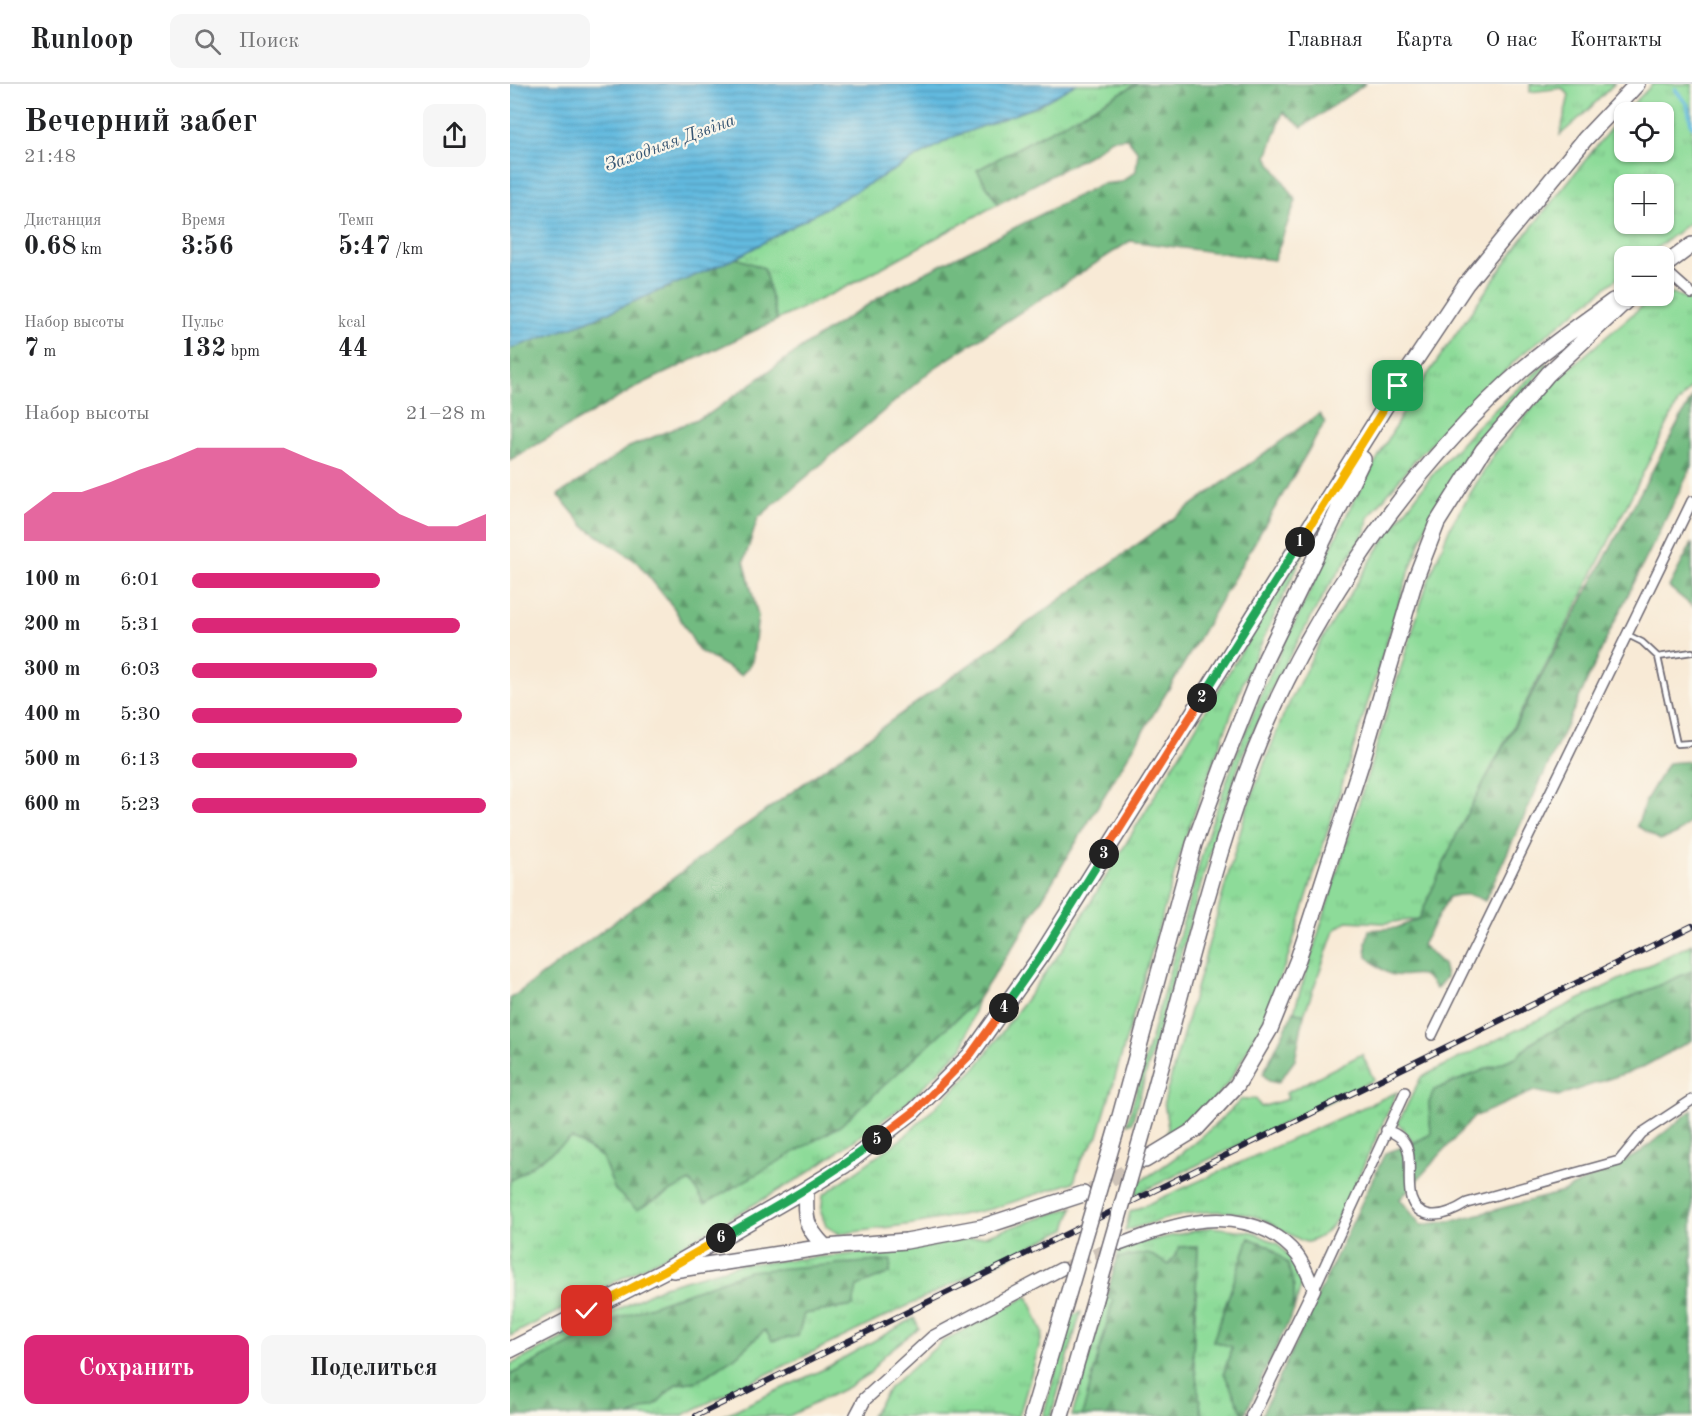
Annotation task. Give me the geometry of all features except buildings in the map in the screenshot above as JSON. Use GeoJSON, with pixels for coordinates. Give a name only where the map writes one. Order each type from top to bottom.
{"type":"FeatureCollection","features":[{"type":"Feature","properties":{"kind":"main road"},"geometry":{"type":"LineString","coordinates":[[510,1350],[664,1271],[806,1190],[845,1165],[915,1111],[971,1054],[1040,957],[1398,386],[1466,284],[1585,140],[1637,84]]}},
{"type":"Feature","properties":{"kind":"main road"},"geometry":{"type":"LineString","coordinates":[[1674,259],[1692,244]]}},
{"type":"Feature","properties":{"kind":"main road"},"geometry":{"type":"LineString","coordinates":[[1061,1416],[1237,799],[1268,720],[1299,656],[1343,581],[1382,525],[1433,462],[1523,368],[1614,300]]}},
{"type":"Feature","properties":{"kind":"main road"},"geometry":{"type":"LineString","coordinates":[[1146,1160],[1196,1129],[1237,1085],[1270,1029],[1301,948],[1361,764],[1415,580],[1437,523],[1483,450],[1548,374],[1620,306]]}},
{"type":"Feature","properties":{"kind":"main road"},"geometry":{"type":"LineString","coordinates":[[1032,1416],[1116,1131],[1194,844],[1266,658],[1398,386]]}},
{"type":"Feature","properties":{"kind":"main road"},"geometry":{"type":"LineString","coordinates":[[806,1190],[805,1215],[811,1232],[825,1247]]}},
{"type":"Feature","properties":{"kind":"main road"},"geometry":{"type":"LineString","coordinates":[[664,1271],[825,1247],[906,1241],[982,1227],[1083,1194]]}},
{"type":"Feature","properties":{"kind":"street"},"geometry":{"type":"LineString","coordinates":[[1674,277],[1692,294]]}},
{"type":"Feature","properties":{"kind":"street"},"geometry":{"type":"LineString","coordinates":[[1432,1035],[1692,501]]}},
{"type":"Feature","properties":{"kind":"street"},"geometry":{"type":"LineString","coordinates":[[1252,1416],[1314,1289],[1404,1092]]}},
{"type":"Feature","properties":{"kind":"street"},"geometry":{"type":"LineString","coordinates":[[1386,1131],[1398,1135],[1407,1145],[1411,1203],[1418,1212],[1432,1216],[1455,1210],[1467,1203],[1619,1161],[1642,1133],[1692,1100]]}},
{"type":"Feature","properties":{"kind":"street"},"geometry":{"type":"LineString","coordinates":[[1121,1244],[1164,1228],[1211,1219],[1235,1220],[1257,1226],[1283,1239],[1299,1257],[1314,1289]]}},
{"type":"Feature","properties":{"kind":"street"},"geometry":{"type":"LineString","coordinates":[[856,1416],[865,1399],[933,1337],[1061,1269]]}},
{"type":"Feature","properties":{"kind":"lane"},"geometry":{"type":"LineString","coordinates":[[1626,634],[1642,642],[1658,657],[1677,744],[1692,743]]}},
{"type":"Feature","properties":{"kind":"lane"},"geometry":{"type":"LineString","coordinates":[[1658,657],[1692,651]]}},
{"type":"Feature","properties":{"kind":"green space"},"geometry":{"type":"Polygon","coordinates":[[[1076,84],[1137,84],[977,170],[998,204],[848,286],[777,320],[764,268],[736,258],[953,137],[1035,107],[1076,84]]]}},
{"type":"Feature","properties":{"kind":"green space"},"geometry":{"type":"Polygon","coordinates":[[[1137,84],[1365,84],[1302,127],[1283,112],[1267,157],[1296,200],[1274,260],[1130,241],[934,368],[758,518],[744,561],[758,616],[752,663],[741,675],[699,651],[674,608],[637,562],[585,527],[558,495],[627,448],[709,414],[814,339],[891,290],[1101,184],[1121,182],[1136,171],[1138,152],[1127,138],[1111,139],[1093,153],[998,204],[977,170],[1137,84]]]}},
{"type":"Feature","properties":{"kind":"green space"},"geometry":{"type":"Polygon","coordinates":[[[1530,84],[1614,84],[1560,135],[1569,95],[1562,88],[1530,92],[1530,84]]]}},
{"type":"Feature","properties":{"kind":"green space"},"geometry":{"type":"Polygon","coordinates":[[[1653,84],[1692,84],[1692,221],[1659,246],[1614,246],[1614,281],[1520,356],[1415,460],[1368,518],[1366,531],[1326,591],[1276,680],[1242,756],[1215,836],[1132,1122],[1127,1124],[1208,833],[1237,753],[1269,676],[1351,506],[1410,400],[1519,243],[1614,124],[1614,162],[1674,162],[1674,102],[1635,102],[1653,84]]]}},
{"type":"Feature","properties":{"kind":"green space"},"geometry":{"type":"Polygon","coordinates":[[[736,258],[764,268],[777,320],[642,384],[510,460],[510,349],[586,322],[736,258]]]}},
{"type":"Feature","properties":{"kind":"green space"},"geometry":{"type":"Polygon","coordinates":[[[1674,294],[1692,301],[1692,386],[1677,405],[1571,617],[1460,827],[1419,919],[1385,923],[1347,921],[1334,931],[1304,1015],[1294,1011],[1427,584],[1450,527],[1494,454],[1557,379],[1642,306],[1674,306],[1674,294]]]}},
{"type":"Feature","properties":{"kind":"green space"},"geometry":{"type":"Polygon","coordinates":[[[1546,363],[1548,366],[1475,442],[1429,519],[1407,577],[1289,954],[1262,1025],[1229,1082],[1193,1124],[1165,1140],[1168,1128],[1164,1102],[1247,808],[1283,716],[1316,649],[1383,541],[1433,474],[1478,425],[1546,363]]]}},
{"type":"Feature","properties":{"kind":"green space"},"geometry":{"type":"Polygon","coordinates":[[[1692,397],[1692,466],[1612,627],[1485,901],[1467,895],[1449,897],[1422,945],[1443,964],[1446,977],[1436,989],[1430,981],[1420,975],[1398,976],[1387,973],[1367,957],[1366,943],[1369,930],[1396,928],[1419,919],[1460,827],[1692,397]]]}},
{"type":"Feature","properties":{"kind":"green space"},"geometry":{"type":"Polygon","coordinates":[[[1319,414],[1325,422],[1183,665],[1019,937],[978,999],[840,1126],[705,1204],[690,1181],[637,1210],[615,1190],[602,1157],[572,1138],[510,1181],[510,999],[729,837],[1319,414]]]}},
{"type":"Feature","properties":{"kind":"green space"},"geometry":{"type":"Polygon","coordinates":[[[1315,529],[1244,680],[1183,844],[1098,1136],[1081,1160],[1074,1182],[991,1209],[913,1224],[839,1234],[826,1226],[821,1213],[823,1195],[904,1137],[975,1069],[1062,950],[1315,529]]]}},
{"type":"Feature","properties":{"kind":"green space"},"geometry":{"type":"Polygon","coordinates":[[[1692,543],[1692,606],[1669,587],[1692,543]]]}},
{"type":"Feature","properties":{"kind":"green space"},"geometry":{"type":"Polygon","coordinates":[[[1692,761],[1692,820],[1675,835],[1660,840],[1637,826],[1646,800],[1668,763],[1692,761]]]}},
{"type":"Feature","properties":{"kind":"green space"},"geometry":{"type":"Polygon","coordinates":[[[1692,944],[1692,971],[1539,1037],[1516,1057],[1434,1090],[1429,1103],[1431,1134],[1414,1143],[1398,1123],[1421,1077],[1692,944]]]}},
{"type":"Feature","properties":{"kind":"green space"},"geometry":{"type":"Polygon","coordinates":[[[1692,971],[1692,1040],[1641,1068],[1558,1096],[1534,1091],[1474,1117],[1400,1199],[1421,1225],[1456,1220],[1563,1192],[1638,1154],[1692,1110],[1692,1416],[1261,1416],[1385,1153],[1414,1143],[1431,1134],[1429,1103],[1434,1090],[1516,1057],[1539,1037],[1692,971]]]}},
{"type":"Feature","properties":{"kind":"green space"},"geometry":{"type":"Polygon","coordinates":[[[978,999],[963,1047],[906,1104],[800,1178],[659,1259],[510,1336],[510,1181],[572,1138],[602,1157],[615,1190],[691,1180],[704,1203],[840,1126],[978,999]]]}},
{"type":"Feature","properties":{"kind":"green space"},"geometry":{"type":"Polygon","coordinates":[[[1294,1011],[1304,1015],[1295,1060],[1278,1083],[1269,1081],[1263,1074],[1294,1011]]]}},
{"type":"Feature","properties":{"kind":"green space"},"geometry":{"type":"Polygon","coordinates":[[[1362,1054],[1374,1080],[1135,1195],[1139,1182],[1193,1144],[1242,1099],[1256,1099],[1261,1107],[1288,1099],[1286,1093],[1362,1054]]]}},
{"type":"Feature","properties":{"kind":"green space"},"geometry":{"type":"Polygon","coordinates":[[[1397,1092],[1341,1212],[1326,1233],[1315,1239],[1307,1242],[1259,1218],[1225,1212],[1174,1217],[1125,1231],[1130,1212],[1397,1092]]]}},
{"type":"Feature","properties":{"kind":"green space"},"geometry":{"type":"Polygon","coordinates":[[[1073,1207],[1066,1229],[681,1416],[630,1416],[656,1404],[676,1384],[698,1381],[735,1357],[765,1330],[804,1314],[853,1306],[857,1286],[890,1273],[618,1318],[510,1375],[510,1365],[664,1286],[741,1264],[909,1249],[985,1236],[1073,1207]]]}},
{"type":"Feature","properties":{"kind":"green space"},"geometry":{"type":"Polygon","coordinates":[[[1212,1227],[1253,1232],[1278,1244],[1293,1261],[1301,1286],[1294,1310],[1294,1287],[1249,1238],[1213,1341],[1232,1346],[1224,1373],[1244,1416],[1202,1416],[1193,1355],[1198,1247],[1169,1265],[1117,1258],[1120,1247],[1212,1227]]]}},
{"type":"Feature","properties":{"kind":"green space"},"geometry":{"type":"Polygon","coordinates":[[[1249,1238],[1269,1246],[1288,1264],[1294,1287],[1294,1310],[1244,1416],[1224,1373],[1232,1347],[1213,1341],[1249,1238]]]}},
{"type":"Feature","properties":{"kind":"green space"},"geometry":{"type":"Polygon","coordinates":[[[1180,1247],[1198,1247],[1193,1355],[1202,1416],[1082,1416],[1113,1301],[1107,1294],[1117,1258],[1148,1253],[1169,1265],[1180,1247]]]}},
{"type":"Feature","properties":{"kind":"green space"},"geometry":{"type":"Polygon","coordinates":[[[891,1260],[890,1273],[857,1286],[853,1306],[804,1314],[798,1336],[772,1341],[765,1330],[735,1357],[698,1381],[676,1384],[656,1404],[630,1416],[510,1416],[510,1375],[618,1318],[749,1271],[891,1260]]]}},
{"type":"Feature","properties":{"kind":"green space"},"geometry":{"type":"Polygon","coordinates":[[[1107,1294],[1113,1301],[1082,1416],[1072,1416],[1107,1294]]]}},
{"type":"Feature","properties":{"kind":"green space"},"geometry":{"type":"Polygon","coordinates":[[[1028,1296],[1043,1333],[1019,1416],[871,1416],[889,1388],[943,1341],[1028,1296]]]}},
{"type":"Feature","properties":{"kind":"green space"},"geometry":{"type":"Polygon","coordinates":[[[1081,1312],[1051,1416],[1043,1416],[1072,1316],[1081,1312]]]}},
{"type":"Feature","properties":{"kind":"green space"},"geometry":{"type":"Polygon","coordinates":[[[914,1318],[919,1328],[884,1355],[870,1373],[848,1387],[789,1416],[722,1416],[824,1369],[914,1318]]]}},
{"type":"Feature","properties":{"kind":"water","name":"Заходняя Дзвіна"},"geometry":{"type":"Polygon","coordinates":[[[510,84],[1076,84],[1035,107],[953,137],[736,258],[586,322],[510,349],[510,84]]]}},
{"type":"Feature","properties":{"kind":"waterway"},"geometry":{"type":"LineString","coordinates":[[1675,89],[1687,104],[1692,126]]}},
{"type":"Feature","properties":{"kind":"tunnel"},"geometry":{"type":"LineString","coordinates":[[1091,1191],[1141,1163]]}},
{"type":"Feature","properties":{"kind":"tunnel"},"geometry":{"type":"LineString","coordinates":[[1061,1269],[1115,1246]]}},
{"type":"Feature","properties":{"kind":"railway"},"geometry":{"type":"LineString","coordinates":[[696,1416],[1692,926]]}},
{"type":"Feature","properties":{"kind":"route"},"geometry":{"type":"LineString","coordinates":[[587,1311],[664,1271],[806,1190],[845,1165],[915,1111],[971,1054],[1040,957],[1398,386]]}}]}
